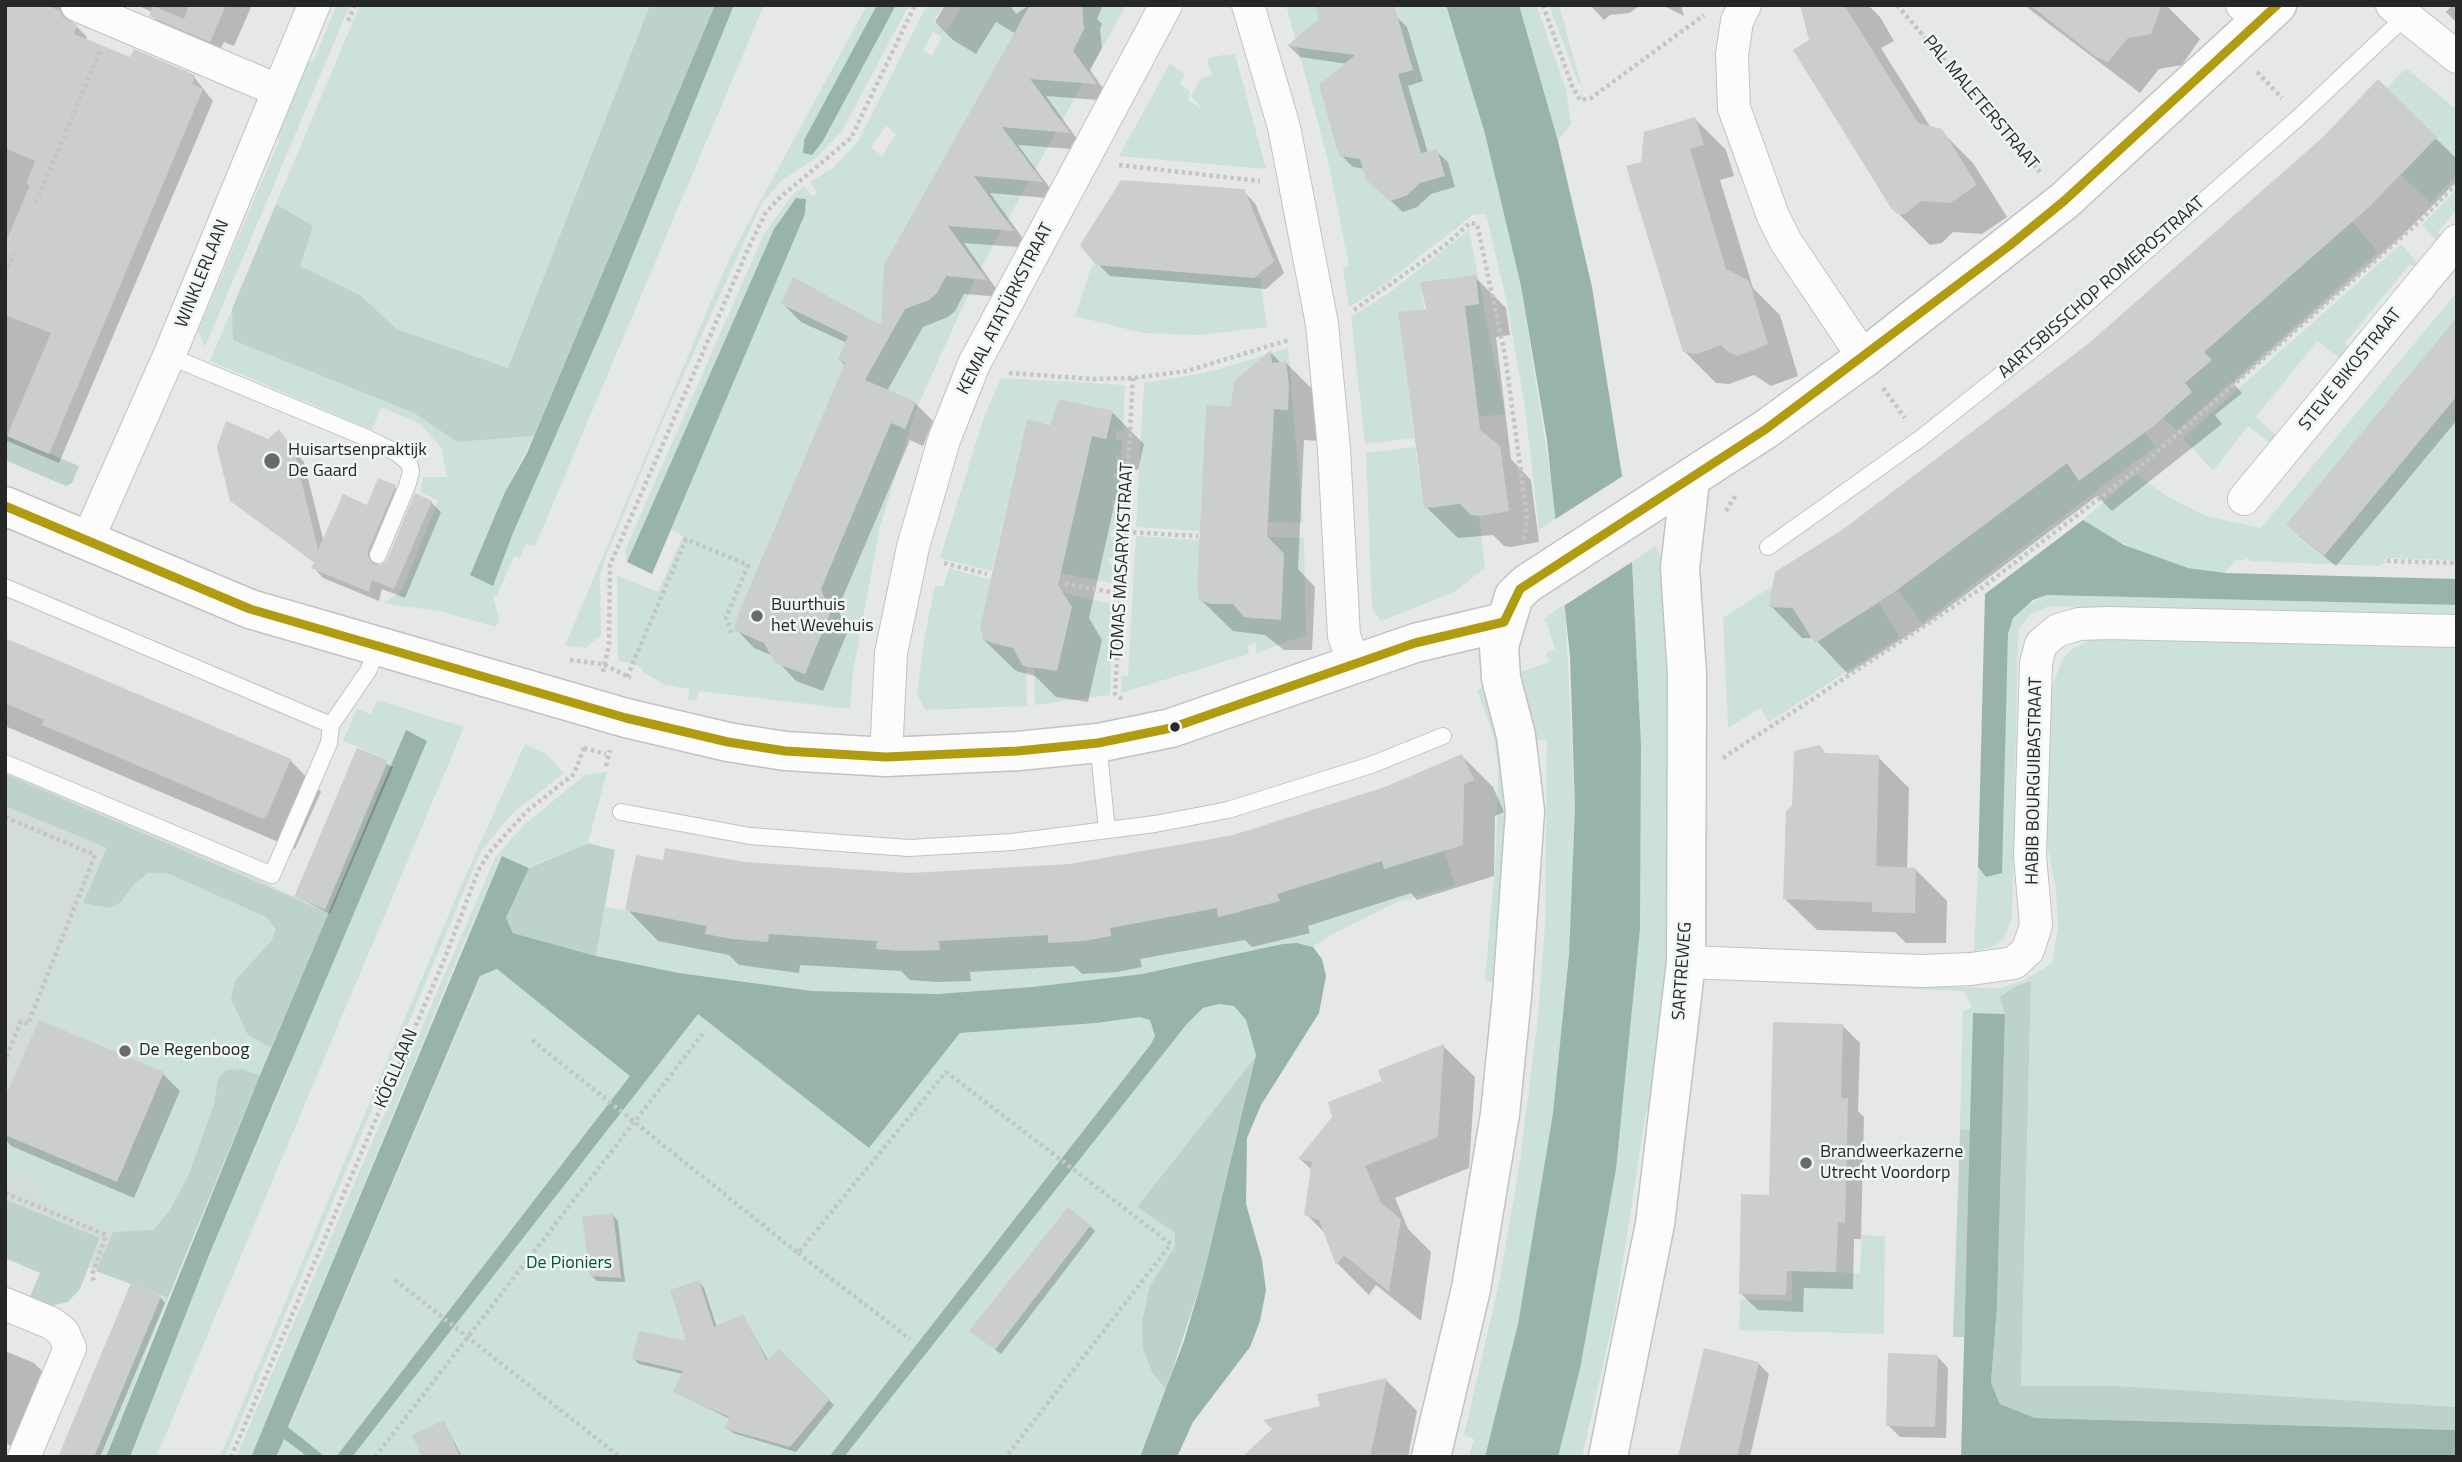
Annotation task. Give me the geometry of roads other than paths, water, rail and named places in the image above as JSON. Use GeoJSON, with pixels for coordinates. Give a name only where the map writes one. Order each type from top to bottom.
{"type":"FeatureCollection","features":[{"type":"Feature","properties":{"kind":"street"},"geometry":{"type":"LineString","coordinates":[[77,5],[277,90]]}},
{"type":"Feature","properties":{"kind":"street","name":"WINKLERLAAN"},"geometry":{"type":"LineString","coordinates":[[87,541],[170,356],[314,5]]}},
{"type":"Feature","properties":{"kind":"street","name":"KEMAL ATATÜRKSTRAAT"},"geometry":{"type":"LineString","coordinates":[[886,757],[891,653],[911,555],[944,440],[974,364],[1166,5]]}},
{"type":"Feature","properties":{"kind":"street"},"geometry":{"type":"LineString","coordinates":[[1248,5],[1284,127],[1322,324],[1334,449],[1344,636],[1355,666]]}},
{"type":"Feature","properties":{"kind":"street"},"geometry":{"type":"LineString","coordinates":[[2404,9],[2457,57]]}},
{"type":"Feature","properties":{"kind":"street"},"geometry":{"type":"LineString","coordinates":[[1431,1457],[1471,1289],[1500,1114],[1512,996],[1525,811],[1516,736],[1499,662],[1504,622],[1530,562],[1642,512],[1864,358],[2064,201],[2233,48],[2260,10]]}},
{"type":"Feature","properties":{"kind":"street"},"geometry":{"type":"LineString","coordinates":[[1741,13],[1732,55],[1734,108],[1773,216],[1815,288],[1864,358]]}},
{"type":"Feature","properties":{"kind":"street","name":"STEVE BIKOSTRAAT"},"geometry":{"type":"LineString","coordinates":[[2244,499],[2457,241]]}},
{"type":"Feature","properties":{"kind":"street","name":"SARTREWEG"},"geometry":{"type":"LineString","coordinates":[[1608,1457],[1655,1224],[1686,962],[1687,675],[1680,568],[1690,481]]}},
{"type":"Feature","properties":{"kind":"street"},"geometry":{"type":"LineString","coordinates":[[5,506],[250,609],[594,708],[739,744],[785,751],[886,757],[1018,751],[1098,743],[1171,727],[1355,666],[1415,643],[1504,622]]}},
{"type":"Feature","properties":{"kind":"street","name":"HABIB BOURGUIBASTRAAT"},"geometry":{"type":"LineString","coordinates":[[1686,962],[1922,971],[1971,970],[2014,963],[2028,950],[2036,925],[2030,856],[2036,663],[2041,644],[2058,630],[2079,624],[2109,623],[2457,631]]}},
{"type":"Feature","properties":{"kind":"street"},"geometry":{"type":"LineString","coordinates":[[1591,1457],[1632,1268],[1653,1125],[1667,1128]]}},
{"type":"Feature","properties":{"kind":"street"},"geometry":{"type":"LineString","coordinates":[[5,1304],[51,1323],[68,1340],[70,1348],[24,1457]]}},
{"type":"Feature","properties":{"kind":"lane","name":"AARTSBISSCHOP ROMEROSTRAAT"},"geometry":{"type":"LineString","coordinates":[[1768,547],[1920,438],[2052,334],[2300,116],[2404,9]]}},
{"type":"Feature","properties":{"kind":"lane"},"geometry":{"type":"LineString","coordinates":[[170,356],[367,438],[397,453],[409,463],[411,472],[407,486],[378,555]]}},
{"type":"Feature","properties":{"kind":"lane"},"geometry":{"type":"LineString","coordinates":[[5,587],[331,724]]}},
{"type":"Feature","properties":{"kind":"lane"},"geometry":{"type":"LineString","coordinates":[[5,763],[272,875],[329,743],[331,724],[368,671],[379,646]]}},
{"type":"Feature","properties":{"kind":"lane"},"geometry":{"type":"LineString","coordinates":[[621,812],[750,836],[909,848],[1012,842],[1228,810],[1371,765],[1443,736]]}},
{"type":"Feature","properties":{"kind":"lane"},"geometry":{"type":"LineString","coordinates":[[1098,743],[1107,830]]}},
{"type":"Feature","properties":{"kind":"place","name":"Huisartsenpraktijk De Gaard"},"geometry":{"type":"Point","coordinates":[272,461]}},
{"type":"Feature","properties":{"kind":"place","name":"Buurthuis het Wevehuis"},"geometry":{"type":"Point","coordinates":[757,616]}},
{"type":"Feature","properties":{"kind":"place","name":"De Regenboog"},"geometry":{"type":"Point","coordinates":[125,1051]}},
{"type":"Feature","properties":{"kind":"place","name":"Brandweerkazerne Utrecht Voordorp"},"geometry":{"type":"Point","coordinates":[1806,1163]}},
{"type":"Feature","properties":{"kind":"park label","name":"De Pioniers"},"geometry":{"type":"Point","coordinates":[569,1264]}}]}
